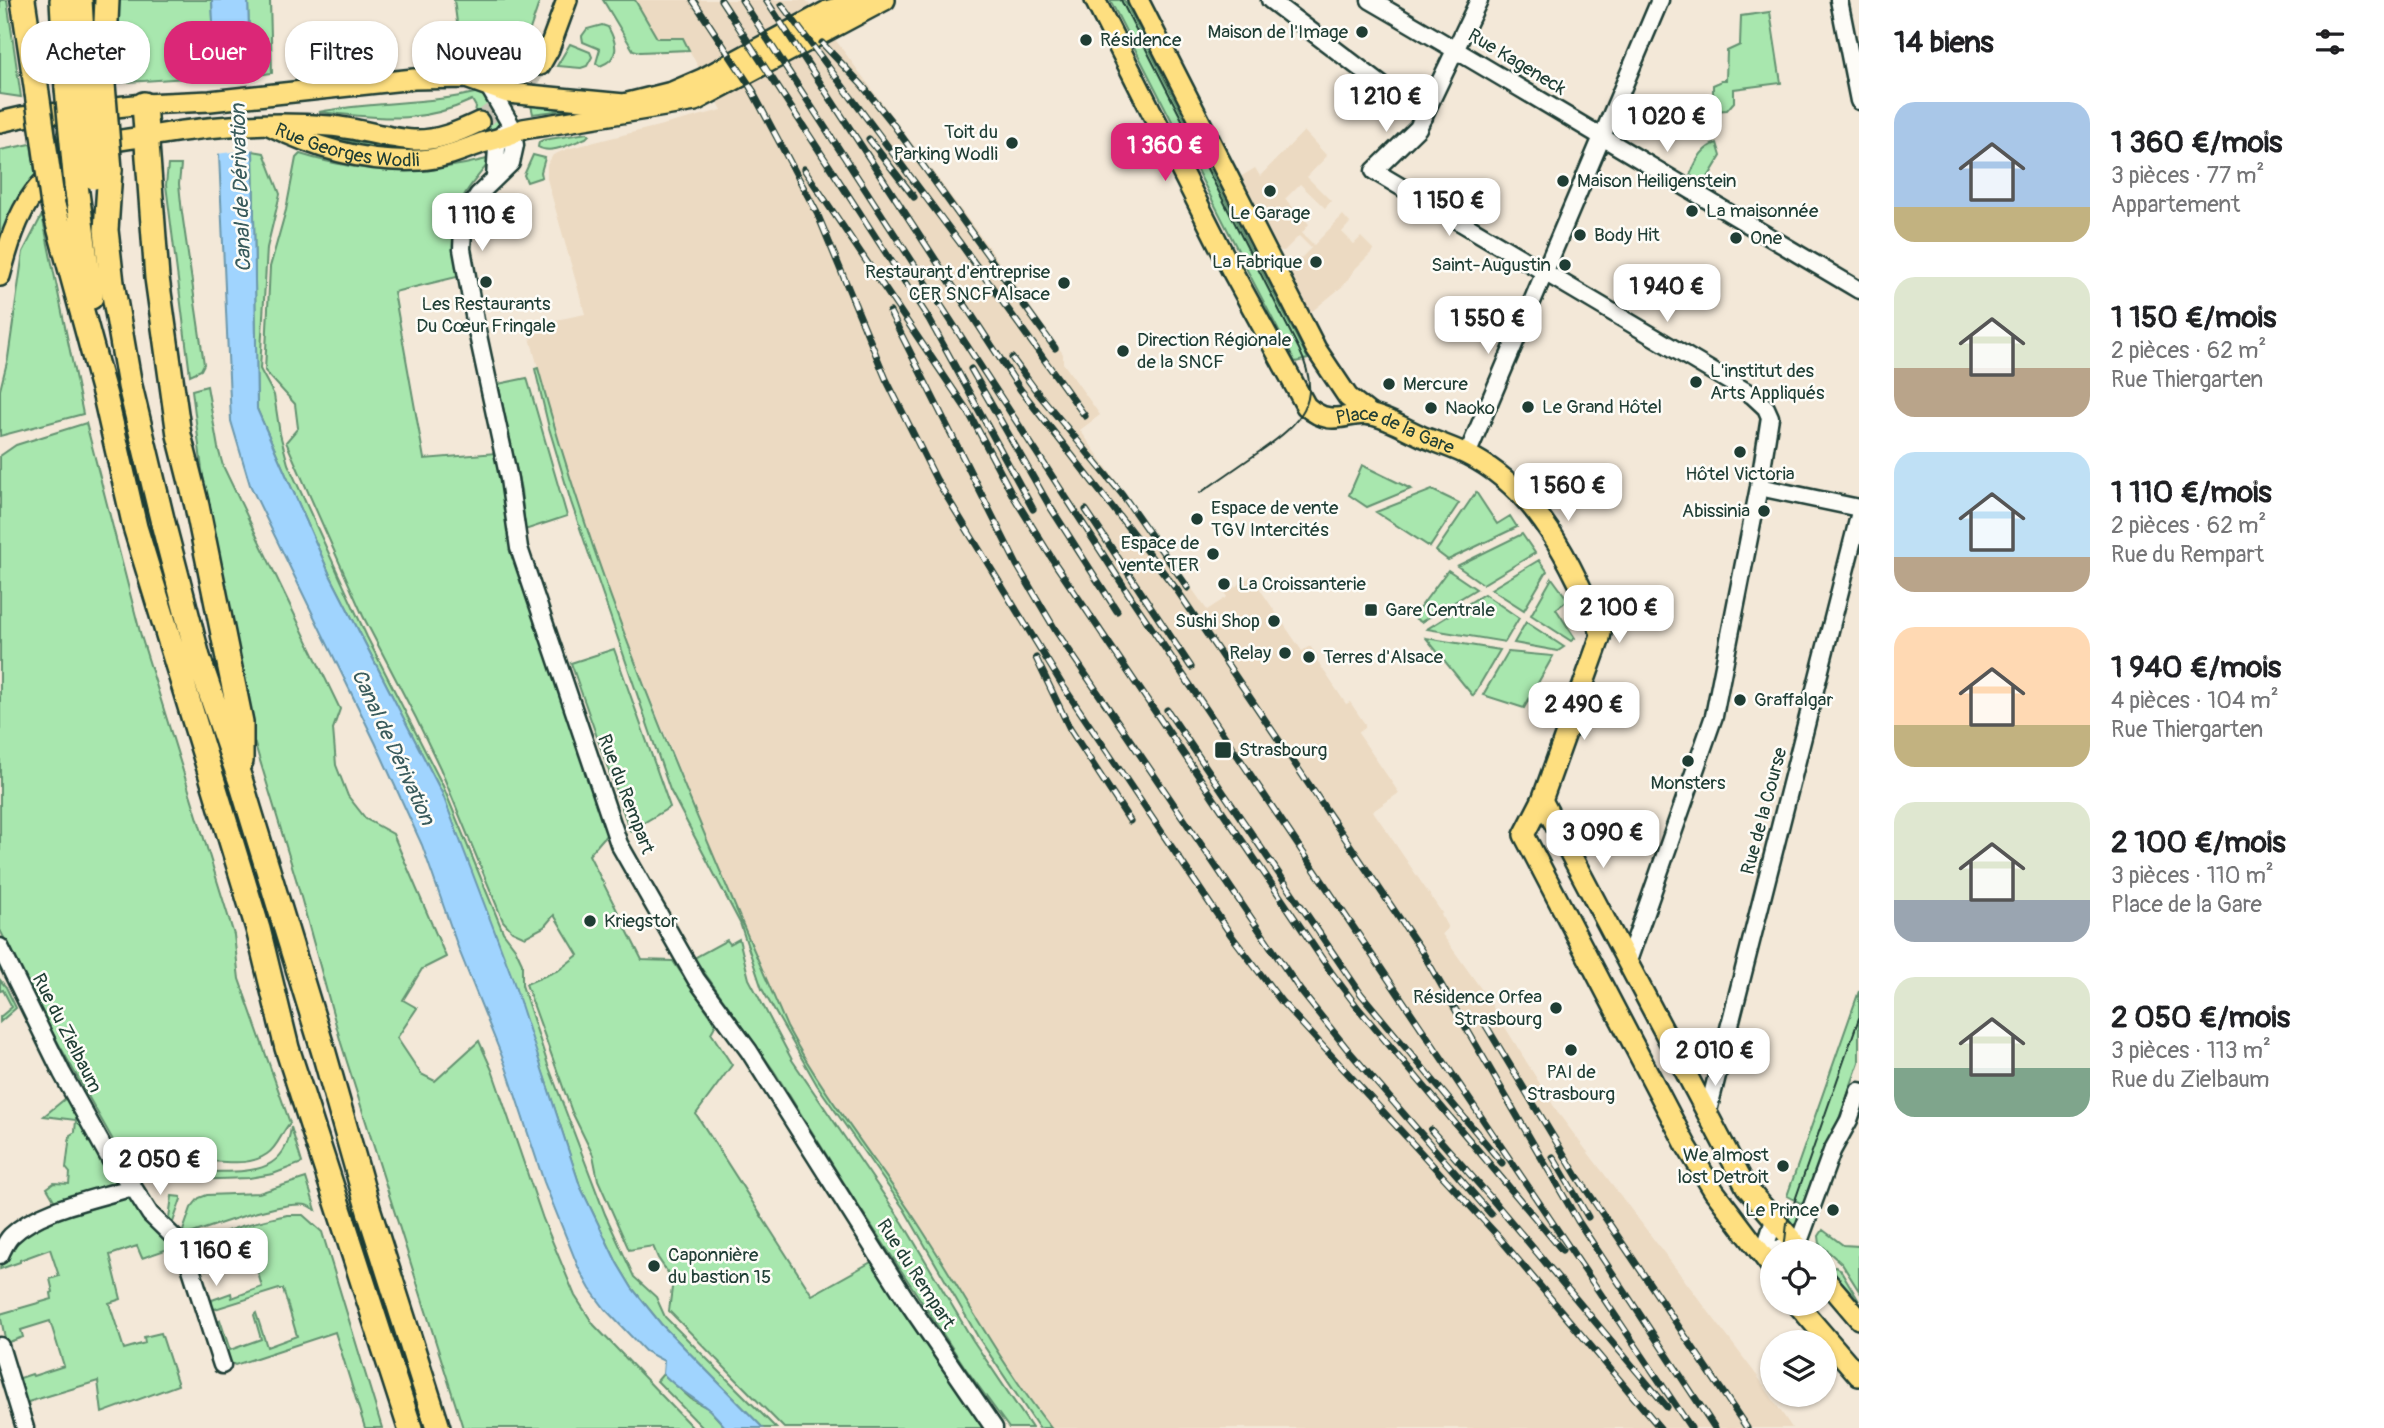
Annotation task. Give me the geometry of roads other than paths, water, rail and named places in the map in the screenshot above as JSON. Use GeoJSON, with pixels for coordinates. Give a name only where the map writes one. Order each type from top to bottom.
{"type":"FeatureCollection","features":[{"type":"Feature","properties":{"kind":"highway"},"geometry":{"type":"LineString","coordinates":[[23,0],[68,88]]}},
{"type":"Feature","properties":{"kind":"highway"},"geometry":{"type":"LineString","coordinates":[[39,0],[68,88],[79,187],[69,263],[105,396],[135,527],[258,929],[287,1048],[410,1428]]}},
{"type":"Feature","properties":{"kind":"highway"},"geometry":{"type":"LineString","coordinates":[[62,0],[68,88],[105,396]]}},
{"type":"Feature","properties":{"kind":"highway"},"geometry":{"type":"LineString","coordinates":[[68,88],[80,0]]}},
{"type":"Feature","properties":{"kind":"highway"},"geometry":{"type":"LineString","coordinates":[[68,88],[107,0]]}},
{"type":"Feature","properties":{"kind":"highway"},"geometry":{"type":"LineString","coordinates":[[144,104],[157,278],[179,435],[197,506],[241,722],[241,782]]}},
{"type":"Feature","properties":{"kind":"highway"},"geometry":{"type":"LineString","coordinates":[[79,187],[106,230],[112,283],[128,372],[198,657],[241,782],[369,1211],[438,1428]]}},
{"type":"Feature","properties":{"kind":"main road"},"geometry":{"type":"LineString","coordinates":[[546,54],[567,0]]}},
{"type":"Feature","properties":{"kind":"main road","name":"Rue Georges Wodli"},"geometry":{"type":"LineString","coordinates":[[487,84],[508,93],[624,104],[667,94],[702,79],[827,11],[865,0]]}},
{"type":"Feature","properties":{"kind":"main road","name":"Rue Georges Wodli"},"geometry":{"type":"LineString","coordinates":[[262,125],[336,152],[421,160],[453,154],[523,129],[695,101],[885,0]]}},
{"type":"Feature","properties":{"kind":"main road","name":"Place de la Gare"},"geometry":{"type":"LineString","coordinates":[[1096,0],[1231,269],[1302,400],[1313,412],[1324,418],[1371,415],[1467,454],[1526,499],[1542,519],[1572,568],[1601,633],[1542,800],[1524,835],[1604,987]]}},
{"type":"Feature","properties":{"kind":"main road"},"geometry":{"type":"LineString","coordinates":[[1138,0],[1316,349],[1349,397],[1371,415]]}},
{"type":"Feature","properties":{"kind":"main road","name":"Rue Georges Wodli"},"geometry":{"type":"LineString","coordinates":[[22,117],[144,104],[210,101],[412,79]]}},
{"type":"Feature","properties":{"kind":"main road"},"geometry":{"type":"LineString","coordinates":[[0,114],[22,117]]}},
{"type":"Feature","properties":{"kind":"main road"},"geometry":{"type":"LineString","coordinates":[[0,122],[22,117]]}},
{"type":"Feature","properties":{"kind":"main road","name":"Rue Georges Wodli"},"geometry":{"type":"LineString","coordinates":[[262,125],[331,126],[413,140],[436,138],[480,122]]}},
{"type":"Feature","properties":{"kind":"main road"},"geometry":{"type":"LineString","coordinates":[[0,276],[22,210],[51,175],[81,154],[110,142],[211,128],[262,125]]}},
{"type":"Feature","properties":{"kind":"main road"},"geometry":{"type":"LineString","coordinates":[[1542,800],[1746,1187],[1791,1239]]}},
{"type":"Feature","properties":{"kind":"main road"},"geometry":{"type":"LineString","coordinates":[[1631,966],[1604,987],[1687,1147],[1714,1191],[1760,1251]]}},
{"type":"Feature","properties":{"kind":"main road"},"geometry":{"type":"LineString","coordinates":[[1687,1147],[1695,1140],[1707,1115]]}},
{"type":"Feature","properties":{"kind":"main road"},"geometry":{"type":"LineString","coordinates":[[1837,1293],[1859,1319]]}},
{"type":"Feature","properties":{"kind":"main road"},"geometry":{"type":"LineString","coordinates":[[1807,1316],[1859,1376]]}},
{"type":"Feature","properties":{"kind":"street"},"geometry":{"type":"LineString","coordinates":[[827,11],[849,0]]}},
{"type":"Feature","properties":{"kind":"street"},"geometry":{"type":"LineString","coordinates":[[1270,0],[1424,117]]}},
{"type":"Feature","properties":{"kind":"street","name":"Rue Kageneck"},"geometry":{"type":"LineString","coordinates":[[1370,0],[1859,290]]}},
{"type":"Feature","properties":{"kind":"street"},"geometry":{"type":"LineString","coordinates":[[1479,0],[1418,128],[1374,171],[1752,395],[1766,408],[1770,417],[1714,716],[1631,966]]}},
{"type":"Feature","properties":{"kind":"street"},"geometry":{"type":"LineString","coordinates":[[1467,454],[1660,0]]}},
{"type":"Feature","properties":{"kind":"street"},"geometry":{"type":"LineString","coordinates":[[1839,0],[1859,101]]}},
{"type":"Feature","properties":{"kind":"street"},"geometry":{"type":"LineString","coordinates":[[487,84],[508,133],[521,121],[624,104]]}},
{"type":"Feature","properties":{"kind":"street","name":"Rue du Rempart"},"geometry":{"type":"LineString","coordinates":[[508,133],[495,178],[471,206],[463,228],[462,249],[475,326],[509,479],[519,548],[619,844],[696,979],[749,1051],[907,1301],[994,1428]]}},
{"type":"Feature","properties":{"kind":"street"},"geometry":{"type":"LineString","coordinates":[[1759,487],[1859,508]]}},
{"type":"Feature","properties":{"kind":"street","name":"Rue de la Course"},"geometry":{"type":"LineString","coordinates":[[1707,1115],[1859,516]]}},
{"type":"Feature","properties":{"kind":"street","name":"Rue du Zielbaum"},"geometry":{"type":"LineString","coordinates":[[0,947],[5,967],[111,1161],[150,1214],[184,1247],[222,1366]]}},
{"type":"Feature","properties":{"kind":"street"},"geometry":{"type":"LineString","coordinates":[[1801,1239],[1832,1151],[1849,1120],[1859,1091]]}},
{"type":"Feature","properties":{"kind":"street"},"geometry":{"type":"LineString","coordinates":[[0,1255],[9,1238],[44,1215],[133,1188]]}},
{"type":"Feature","properties":{"kind":"street"},"geometry":{"type":"LineString","coordinates":[[1771,1239],[1774,1220]]}},
{"type":"Feature","properties":{"kind":"street"},"geometry":{"type":"LineString","coordinates":[[0,1346],[25,1428]]}},
{"type":"Feature","properties":{"kind":"water"},"geometry":{"type":"Polygon","coordinates":[[[212,0],[248,0],[249,21],[213,21],[212,0]]]}},
{"type":"Feature","properties":{"kind":"water","name":"Canal de Dérivation"},"geometry":{"type":"Polygon","coordinates":[[[216,84],[251,84],[257,409],[330,575],[442,793],[512,977],[580,1186],[617,1263],[632,1288],[661,1324],[763,1428],[726,1428],[710,1410],[674,1384],[663,1374],[664,1361],[645,1351],[605,1309],[579,1269],[544,1182],[505,1064],[459,950],[422,845],[250,485],[231,421],[216,84]]]}},
{"type":"Feature","properties":{"kind":"tunnel"},"geometry":{"type":"LineString","coordinates":[[479,122],[526,84]]}},
{"type":"Feature","properties":{"kind":"tram line"},"geometry":{"type":"LineString","coordinates":[[1121,0],[1299,349],[1309,383],[1308,397],[1297,420],[1274,441],[1200,493]]}},
{"type":"Feature","properties":{"kind":"tram line"},"geometry":{"type":"LineString","coordinates":[[1785,1239],[1787,1223],[1859,1018]]}},
{"type":"Feature","properties":{"kind":"railway"},"geometry":{"type":"LineString","coordinates":[[693,0],[754,92]]}},
{"type":"Feature","properties":{"kind":"railway"},"geometry":{"type":"LineString","coordinates":[[721,0],[929,319],[1033,509]]}},
{"type":"Feature","properties":{"kind":"railway"},"geometry":{"type":"LineString","coordinates":[[742,0],[1134,602],[1691,1428]]}},
{"type":"Feature","properties":{"kind":"railway"},"geometry":{"type":"LineString","coordinates":[[766,0],[1020,389],[1177,590],[1421,950],[1578,1221],[1715,1428]]}},
{"type":"Feature","properties":{"kind":"railway"},"geometry":{"type":"LineString","coordinates":[[782,5],[1085,416]]}},
{"type":"Feature","properties":{"kind":"railway"},"geometry":{"type":"LineString","coordinates":[[822,43],[862,85],[890,120],[1055,348]]}},
{"type":"Feature","properties":{"kind":"railway"},"geometry":{"type":"LineString","coordinates":[[749,85],[817,213],[886,379],[936,479],[1063,686],[1231,935],[1281,1001],[1497,1235],[1660,1428]]}},
{"type":"Feature","properties":{"kind":"railway"},"geometry":{"type":"LineString","coordinates":[[869,139],[914,197]]}},
{"type":"Feature","properties":{"kind":"railway"},"geometry":{"type":"LineString","coordinates":[[804,169],[969,413],[1012,494],[1056,565],[1331,972],[1358,1008],[1562,1250]]}},
{"type":"Feature","properties":{"kind":"railway"},"geometry":{"type":"LineString","coordinates":[[890,312],[1017,565],[1056,631],[1300,990],[1348,1050],[1491,1214]]}},
{"type":"Feature","properties":{"kind":"railway"},"geometry":{"type":"LineString","coordinates":[[1012,358],[1122,494],[1188,588]]}},
{"type":"Feature","properties":{"kind":"railway"},"geometry":{"type":"LineString","coordinates":[[971,369],[1049,505],[1117,611]]}},
{"type":"Feature","properties":{"kind":"railway"},"geometry":{"type":"LineString","coordinates":[[1086,510],[1191,667]]}},
{"type":"Feature","properties":{"kind":"railway"},"geometry":{"type":"LineString","coordinates":[[1036,658],[1070,729],[1130,821]]}},
{"type":"Feature","properties":{"kind":"railway"},"geometry":{"type":"LineString","coordinates":[[1167,710],[1361,994],[1502,1163]]}},
{"type":"Feature","properties":{"kind":"railway"},"geometry":{"type":"LineString","coordinates":[[1485,1024],[1577,1176],[1747,1428]]}},
{"type":"Feature","properties":{"kind":"railway"},"geometry":{"type":"LineString","coordinates":[[1431,1130],[1667,1407]]}},
{"type":"Feature","properties":{"kind":"railway"},"geometry":{"type":"LineString","coordinates":[[1553,1157],[1588,1217]]}},
{"type":"Feature","properties":{"kind":"place","name":"Maison de l'Image"},"geometry":{"type":"Point","coordinates":[1362,32]}},
{"type":"Feature","properties":{"kind":"place","name":"Résidence"},"geometry":{"type":"Point","coordinates":[1086,40]}},
{"type":"Feature","properties":{"kind":"place","name":"Toit du Parking Wodli"},"geometry":{"type":"Point","coordinates":[1012,143]}},
{"type":"Feature","properties":{"kind":"place","name":"Maison Heiligenstein"},"geometry":{"type":"Point","coordinates":[1563,181]}},
{"type":"Feature","properties":{"kind":"place","name":"Le Garage"},"geometry":{"type":"Point","coordinates":[1270,191]}},
{"type":"Feature","properties":{"kind":"place","name":"La maisonnée"},"geometry":{"type":"Point","coordinates":[1692,211]}},
{"type":"Feature","properties":{"kind":"place","name":"Body Hit"},"geometry":{"type":"Point","coordinates":[1580,235]}},
{"type":"Feature","properties":{"kind":"place","name":"One"},"geometry":{"type":"Point","coordinates":[1736,238]}},
{"type":"Feature","properties":{"kind":"place","name":"La Fabrique"},"geometry":{"type":"Point","coordinates":[1316,262]}},
{"type":"Feature","properties":{"kind":"place","name":"Saint-Augustin"},"geometry":{"type":"Point","coordinates":[1565,265]}},
{"type":"Feature","properties":{"kind":"place","name":"Les Restaurants Du Cœur Fringale"},"geometry":{"type":"Point","coordinates":[486,282]}},
{"type":"Feature","properties":{"kind":"place","name":"Restaurant d'entreprise CER SNCF Alsace"},"geometry":{"type":"Point","coordinates":[1064,283]}},
{"type":"Feature","properties":{"kind":"place","name":"Direction Régionale de la SNCF"},"geometry":{"type":"Point","coordinates":[1123,351]}},
{"type":"Feature","properties":{"kind":"place","name":"L'institut des Arts Appliqués"},"geometry":{"type":"Point","coordinates":[1696,382]}},
{"type":"Feature","properties":{"kind":"place","name":"Mercure"},"geometry":{"type":"Point","coordinates":[1389,384]}},
{"type":"Feature","properties":{"kind":"place","name":"Le Grand Hôtel"},"geometry":{"type":"Point","coordinates":[1528,407]}},
{"type":"Feature","properties":{"kind":"place","name":"Naoko"},"geometry":{"type":"Point","coordinates":[1431,408]}},
{"type":"Feature","properties":{"kind":"place","name":"Hôtel Victoria"},"geometry":{"type":"Point","coordinates":[1740,452]}},
{"type":"Feature","properties":{"kind":"place","name":"Abissinia"},"geometry":{"type":"Point","coordinates":[1764,511]}},
{"type":"Feature","properties":{"kind":"place","name":"Espace de vente TGV Intercités"},"geometry":{"type":"Point","coordinates":[1197,519]}},
{"type":"Feature","properties":{"kind":"place","name":"Espace de vente TER"},"geometry":{"type":"Point","coordinates":[1213,554]}},
{"type":"Feature","properties":{"kind":"place","name":"La Croissanterie"},"geometry":{"type":"Point","coordinates":[1224,584]}},
{"type":"Feature","properties":{"kind":"place","name":"Gare Centrale"},"geometry":{"type":"Point","coordinates":[1371,610]}},
{"type":"Feature","properties":{"kind":"place","name":"Sushi Shop"},"geometry":{"type":"Point","coordinates":[1274,621]}},
{"type":"Feature","properties":{"kind":"place","name":"Relay"},"geometry":{"type":"Point","coordinates":[1285,653]}},
{"type":"Feature","properties":{"kind":"place","name":"Terres d'Alsace"},"geometry":{"type":"Point","coordinates":[1309,657]}},
{"type":"Feature","properties":{"kind":"place","name":"Graffalgar"},"geometry":{"type":"Point","coordinates":[1740,700]}},
{"type":"Feature","properties":{"kind":"place","name":"Strasbourg"},"geometry":{"type":"Point","coordinates":[1223,750]}},
{"type":"Feature","properties":{"kind":"place","name":"Monsters"},"geometry":{"type":"Point","coordinates":[1688,761]}},
{"type":"Feature","properties":{"kind":"place","name":"Kriegstor"},"geometry":{"type":"Point","coordinates":[590,921]}},
{"type":"Feature","properties":{"kind":"place","name":"Résidence Orfea Strasbourg"},"geometry":{"type":"Point","coordinates":[1556,1008]}},
{"type":"Feature","properties":{"kind":"place","name":"PAI de Strasbourg"},"geometry":{"type":"Point","coordinates":[1571,1050]}},
{"type":"Feature","properties":{"kind":"place","name":"We almost lost Detroit"},"geometry":{"type":"Point","coordinates":[1783,1166]}},
{"type":"Feature","properties":{"kind":"place","name":"Le Prince"},"geometry":{"type":"Point","coordinates":[1833,1210]}},
{"type":"Feature","properties":{"kind":"place","name":"Caponnière du bastion 15"},"geometry":{"type":"Point","coordinates":[654,1266]}}]}
